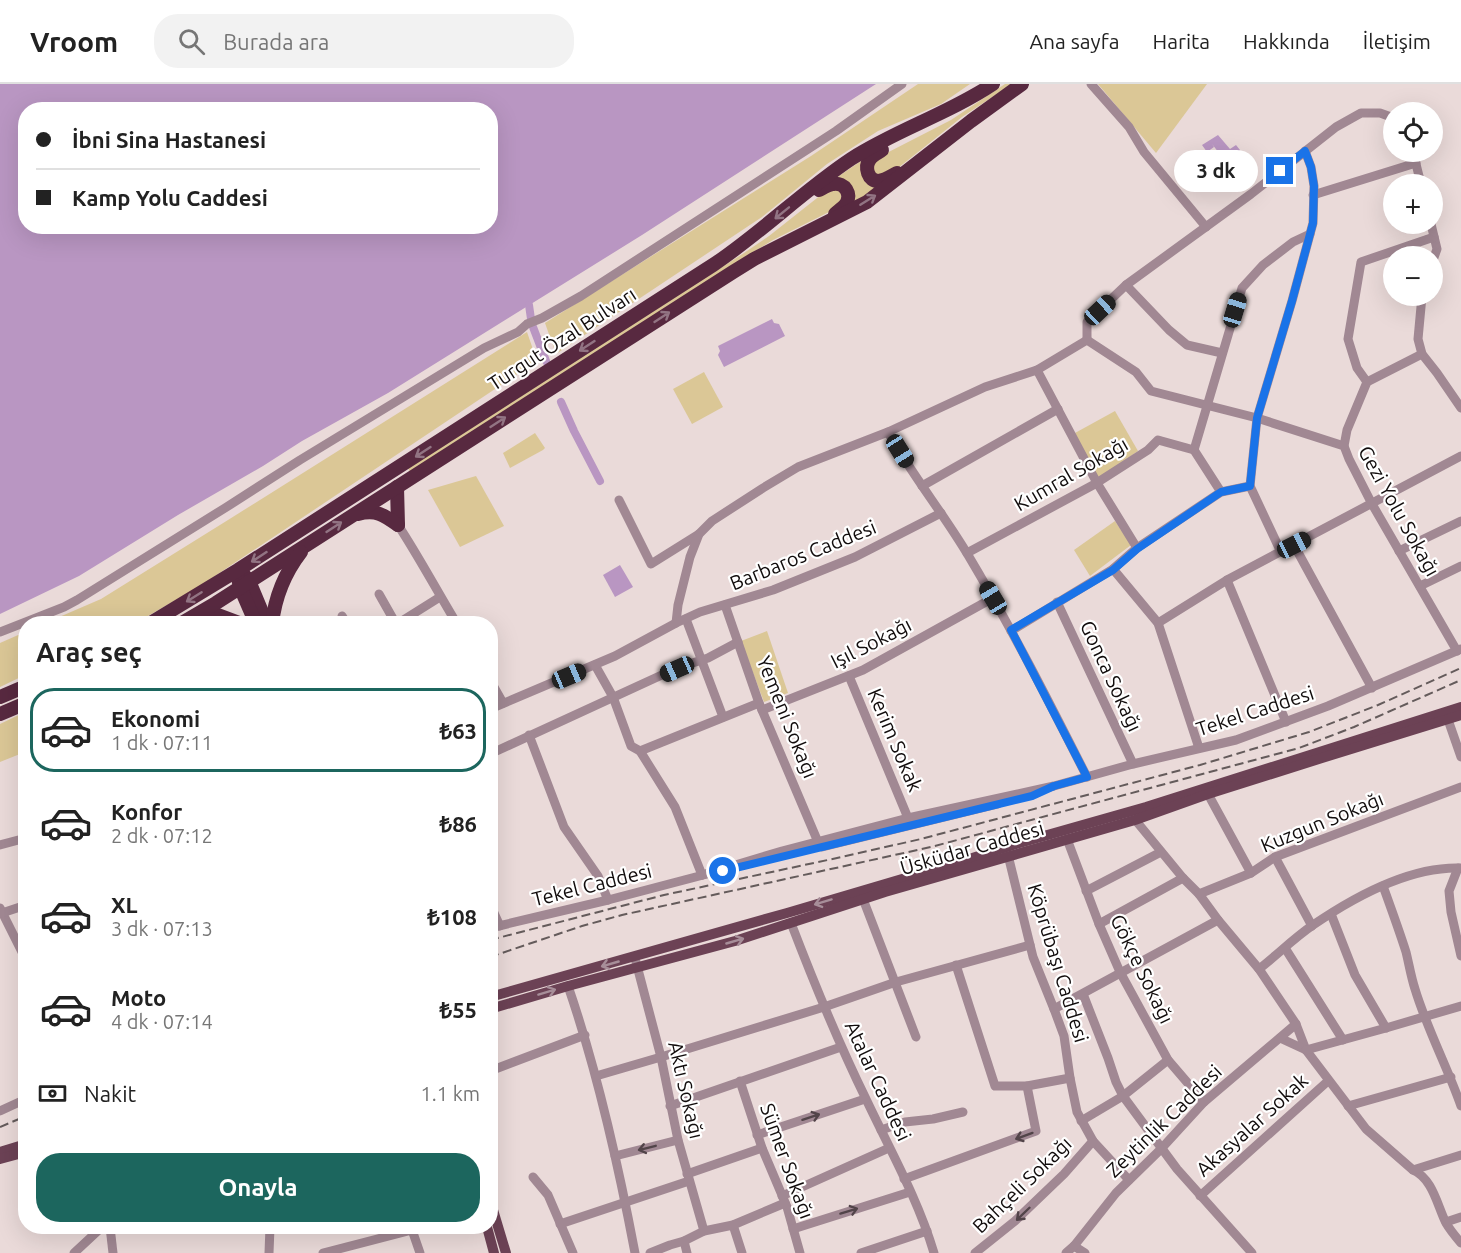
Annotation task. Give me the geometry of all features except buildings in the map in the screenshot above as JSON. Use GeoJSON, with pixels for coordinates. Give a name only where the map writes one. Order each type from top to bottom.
{"type":"FeatureCollection","features":[{"type":"Feature","properties":{"kind":"highway","name":"Turgut Özal Bulvarı"},"geometry":{"type":"LineString","coordinates":[[162,616],[238,570],[714,265],[852,159],[960,104],[993,84]]}},
{"type":"Feature","properties":{"kind":"highway","name":"Turgut Özal Bulvarı"},"geometry":{"type":"LineString","coordinates":[[193,616],[754,259],[867,202],[1022,84]]}},
{"type":"Feature","properties":{"kind":"highway"},"geometry":{"type":"LineString","coordinates":[[918,163],[888,178],[876,181],[867,172],[869,159],[873,155],[917,130],[931,118]]}},
{"type":"Feature","properties":{"kind":"highway"},"geometry":{"type":"LineString","coordinates":[[801,197],[834,184],[845,187],[848,193],[847,202],[822,225]]}},
{"type":"Feature","properties":{"kind":"highway"},"geometry":{"type":"LineString","coordinates":[[397,487],[398,525]]}},
{"type":"Feature","properties":{"kind":"highway"},"geometry":{"type":"LineString","coordinates":[[353,515],[363,512],[385,515],[398,525]]}},
{"type":"Feature","properties":{"kind":"highway"},"geometry":{"type":"LineString","coordinates":[[273,616],[281,583],[308,544]]}},
{"type":"Feature","properties":{"kind":"highway"},"geometry":{"type":"LineString","coordinates":[[238,570],[238,577],[262,616]]}},
{"type":"Feature","properties":{"kind":"highway"},"geometry":{"type":"LineString","coordinates":[[244,584],[254,616]]}},
{"type":"Feature","properties":{"kind":"highway"},"geometry":{"type":"LineString","coordinates":[[0,697],[18,689]]}},
{"type":"Feature","properties":{"kind":"highway"},"geometry":{"type":"LineString","coordinates":[[0,714],[18,706]]}},
{"type":"Feature","properties":{"kind":"main road","name":"Üsküdar Caddesi"},"geometry":{"type":"LineString","coordinates":[[498,995],[636,962],[864,899],[1007,852],[1208,794],[1447,715],[1461,707]]}},
{"type":"Feature","properties":{"kind":"main road","name":"Üsküdar Caddesi"},"geometry":{"type":"LineString","coordinates":[[789,918],[873,886],[953,864],[1067,839],[1131,816],[1447,715],[1461,716]]}},
{"type":"Feature","properties":{"kind":"main road","name":"Üsküdar Caddesi"},"geometry":{"type":"LineString","coordinates":[[498,1007],[568,986],[636,962]]}},
{"type":"Feature","properties":{"kind":"main road"},"geometry":{"type":"LineString","coordinates":[[0,1152],[18,1146]]}},
{"type":"Feature","properties":{"kind":"main road"},"geometry":{"type":"LineString","coordinates":[[0,1159],[18,1154]]}},
{"type":"Feature","properties":{"kind":"main road"},"geometry":{"type":"LineString","coordinates":[[498,1226],[506,1253]]}},
{"type":"Feature","properties":{"kind":"main road"},"geometry":{"type":"LineString","coordinates":[[489,1234],[494,1253]]}},
{"type":"Feature","properties":{"kind":"street"},"geometry":{"type":"LineString","coordinates":[[41,616],[77,600],[484,348],[518,332],[527,324],[591,290],[836,131],[902,84]]}},
{"type":"Feature","properties":{"kind":"street"},"geometry":{"type":"LineString","coordinates":[[1091,84],[1129,127],[1144,152],[1206,227]]}},
{"type":"Feature","properties":{"kind":"street"},"geometry":{"type":"LineString","coordinates":[[619,500],[651,564],[699,534],[712,521],[798,467],[888,432],[985,387],[1037,370],[1087,340],[1087,322],[1126,285],[1336,127],[1361,113],[1383,114]]}},
{"type":"Feature","properties":{"kind":"street"},"geometry":{"type":"LineString","coordinates":[[1281,552],[1250,486],[1257,418],[1313,223],[1311,167],[1305,151]]}},
{"type":"Feature","properties":{"kind":"street"},"geometry":{"type":"LineString","coordinates":[[1313,195],[1416,163],[1419,174]]}},
{"type":"Feature","properties":{"kind":"street"},"geometry":{"type":"LineString","coordinates":[[1221,492],[1194,450],[1242,288],[1263,265],[1293,242],[1310,234]]}},
{"type":"Feature","properties":{"kind":"street"},"geometry":{"type":"LineString","coordinates":[[1433,234],[1436,246]]}},
{"type":"Feature","properties":{"kind":"street"},"geometry":{"type":"LineString","coordinates":[[1367,382],[1357,368],[1348,339],[1361,262],[1434,237]]}},
{"type":"Feature","properties":{"kind":"street"},"geometry":{"type":"LineString","coordinates":[[1126,285],[1169,330],[1187,345],[1222,353]]}},
{"type":"Feature","properties":{"kind":"street"},"geometry":{"type":"LineString","coordinates":[[1421,306],[1418,339],[1422,354],[1461,408]]}},
{"type":"Feature","properties":{"kind":"street","name":"Gezi Yolu Sokağı"},"geometry":{"type":"LineString","coordinates":[[1087,340],[1136,372],[1151,392],[1257,418],[1344,446],[1372,504],[1459,650]]}},
{"type":"Feature","properties":{"kind":"street"},"geometry":{"type":"LineString","coordinates":[[1344,446],[1347,430],[1367,382],[1422,354]]}},
{"type":"Feature","properties":{"kind":"street"},"geometry":{"type":"LineString","coordinates":[[1037,370],[1097,483],[1137,549]]}},
{"type":"Feature","properties":{"kind":"street"},"geometry":{"type":"LineString","coordinates":[[922,486],[1059,409]]}},
{"type":"Feature","properties":{"kind":"street"},"geometry":{"type":"LineString","coordinates":[[888,432],[967,553],[993,598],[1087,777]]}},
{"type":"Feature","properties":{"kind":"street","name":"Kumral Sokağı"},"geometry":{"type":"LineString","coordinates":[[967,553],[1097,483],[1148,450],[1158,440],[1194,450]]}},
{"type":"Feature","properties":{"kind":"street"},"geometry":{"type":"LineString","coordinates":[[1158,623],[1227,580],[1461,456]]}},
{"type":"Feature","properties":{"kind":"street"},"geometry":{"type":"LineString","coordinates":[[1011,630],[1113,570],[1137,549],[1221,492],[1250,486]]}},
{"type":"Feature","properties":{"kind":"street","name":"Barbaros Caddesi"},"geometry":{"type":"LineString","coordinates":[[498,705],[615,656],[680,620],[773,591],[855,557],[941,513]]}},
{"type":"Feature","properties":{"kind":"street"},"geometry":{"type":"LineString","coordinates":[[1399,551],[1461,521]]}},
{"type":"Feature","properties":{"kind":"street"},"geometry":{"type":"LineString","coordinates":[[398,525],[453,616]]}},
{"type":"Feature","properties":{"kind":"street"},"geometry":{"type":"LineString","coordinates":[[699,534],[690,557],[678,605],[680,620],[702,660],[723,717]]}},
{"type":"Feature","properties":{"kind":"street"},"geometry":{"type":"LineString","coordinates":[[1294,545],[1372,688]]}},
{"type":"Feature","properties":{"kind":"street"},"geometry":{"type":"LineString","coordinates":[[1420,586],[1461,566]]}},
{"type":"Feature","properties":{"kind":"street"},"geometry":{"type":"LineString","coordinates":[[1113,570],[1158,623],[1199,748]]}},
{"type":"Feature","properties":{"kind":"street"},"geometry":{"type":"LineString","coordinates":[[1227,580],[1286,722]]}},
{"type":"Feature","properties":{"kind":"street"},"geometry":{"type":"LineString","coordinates":[[379,594],[392,616]]}},
{"type":"Feature","properties":{"kind":"street"},"geometry":{"type":"LineString","coordinates":[[410,616],[440,597]]}},
{"type":"Feature","properties":{"kind":"street","name":"Işıl Sokağı"},"geometry":{"type":"LineString","coordinates":[[640,751],[723,717],[760,707],[864,670],[993,598]]}},
{"type":"Feature","properties":{"kind":"street","name":"Gonca Sokağı"},"geometry":{"type":"LineString","coordinates":[[1057,602],[1133,764]]}},
{"type":"Feature","properties":{"kind":"street","name":"Yemeni Sokağı"},"geometry":{"type":"LineString","coordinates":[[725,605],[760,707],[818,842]]}},
{"type":"Feature","properties":{"kind":"street"},"geometry":{"type":"LineString","coordinates":[[0,632],[18,625]]}},
{"type":"Feature","properties":{"kind":"street"},"geometry":{"type":"LineString","coordinates":[[498,750],[738,642]]}},
{"type":"Feature","properties":{"kind":"street","name":"Tekel Caddesi"},"geometry":{"type":"LineString","coordinates":[[702,875],[908,818],[1054,786],[1133,764],[1236,740],[1328,706],[1459,650]]}},
{"type":"Feature","properties":{"kind":"street"},"geometry":{"type":"LineString","coordinates":[[595,665],[613,698],[631,746],[640,751],[675,807],[702,875]]}},
{"type":"Feature","properties":{"kind":"street","name":"Kerim Sokak"},"geometry":{"type":"LineString","coordinates":[[849,676],[908,818]]}},
{"type":"Feature","properties":{"kind":"street"},"geometry":{"type":"LineString","coordinates":[[498,694],[503,703]]}},
{"type":"Feature","properties":{"kind":"street"},"geometry":{"type":"LineString","coordinates":[[1447,715],[1461,757]]}},
{"type":"Feature","properties":{"kind":"street"},"geometry":{"type":"LineString","coordinates":[[530,735],[564,827],[598,876],[608,900]]}},
{"type":"Feature","properties":{"kind":"street","name":"Tekel Caddesi"},"geometry":{"type":"LineString","coordinates":[[498,926],[1032,796],[1054,786]]}},
{"type":"Feature","properties":{"kind":"street","name":"Kuzgun Sokağı"},"geometry":{"type":"LineString","coordinates":[[1199,894],[1251,873],[1275,857],[1461,787]]}},
{"type":"Feature","properties":{"kind":"street"},"geometry":{"type":"LineString","coordinates":[[1208,794],[1251,873]]}},
{"type":"Feature","properties":{"kind":"street"},"geometry":{"type":"LineString","coordinates":[[1131,816],[1199,894],[1259,969],[1296,1024],[1306,1050],[1366,1129],[1417,1171],[1431,1187],[1446,1222],[1461,1243]]}},
{"type":"Feature","properties":{"kind":"street","name":"Gökçe Sokağı"},"geometry":{"type":"LineString","coordinates":[[1067,839],[1099,924],[1121,974],[1168,1060],[1204,1102]]}},
{"type":"Feature","properties":{"kind":"street"},"geometry":{"type":"LineString","coordinates":[[0,845],[18,840]]}},
{"type":"Feature","properties":{"kind":"street","name":"Köprübaşı Caddesi"},"geometry":{"type":"LineString","coordinates":[[1007,852],[1033,957],[1064,1036],[1070,1078],[1081,1121],[1093,1142],[1129,1180]]}},
{"type":"Feature","properties":{"kind":"street"},"geometry":{"type":"LineString","coordinates":[[1086,891],[1161,852]]}},
{"type":"Feature","properties":{"kind":"street"},"geometry":{"type":"LineString","coordinates":[[1275,857],[1312,926]]}},
{"type":"Feature","properties":{"kind":"street"},"geometry":{"type":"LineString","coordinates":[[1259,969],[1312,926],[1368,891],[1406,876],[1436,868],[1460,868],[1449,891],[1451,912],[1461,956]]}},
{"type":"Feature","properties":{"kind":"street"},"geometry":{"type":"LineString","coordinates":[[1099,924],[1183,878]]}},
{"type":"Feature","properties":{"kind":"street"},"geometry":{"type":"LineString","coordinates":[[1383,886],[1407,954],[1415,988],[1461,1106]]}},
{"type":"Feature","properties":{"kind":"street"},"geometry":{"type":"LineString","coordinates":[[864,899],[916,1037]]}},
{"type":"Feature","properties":{"kind":"street"},"geometry":{"type":"LineString","coordinates":[[18,908],[1,911],[18,944]]}},
{"type":"Feature","properties":{"kind":"street"},"geometry":{"type":"LineString","coordinates":[[1331,915],[1355,975],[1386,1028]]}},
{"type":"Feature","properties":{"kind":"street","name":"Atalar Caddesi"},"geometry":{"type":"LineString","coordinates":[[789,918],[841,1047],[916,1203],[934,1253]]}},
{"type":"Feature","properties":{"kind":"street"},"geometry":{"type":"LineString","coordinates":[[1054,1009],[1218,920]]}},
{"type":"Feature","properties":{"kind":"street"},"geometry":{"type":"LineString","coordinates":[[596,1076],[824,1007],[896,982],[1030,945]]}},
{"type":"Feature","properties":{"kind":"street"},"geometry":{"type":"LineString","coordinates":[[1286,948],[1342,1040]]}},
{"type":"Feature","properties":{"kind":"street","name":"Aktı Sokağı"},"geometry":{"type":"LineString","coordinates":[[636,962],[661,1057],[678,1140],[704,1231]]}},
{"type":"Feature","properties":{"kind":"street"},"geometry":{"type":"LineString","coordinates":[[956,965],[995,1086],[1027,1086],[1070,1078]]}},
{"type":"Feature","properties":{"kind":"street"},"geometry":{"type":"LineString","coordinates":[[568,986],[596,1076],[635,1253]]}},
{"type":"Feature","properties":{"kind":"street"},"geometry":{"type":"LineString","coordinates":[[1083,994],[1123,1096],[1177,1169],[1252,1253]]}},
{"type":"Feature","properties":{"kind":"street"},"geometry":{"type":"LineString","coordinates":[[1280,1038],[1306,1050],[1461,1006]]}},
{"type":"Feature","properties":{"kind":"street","name":"Zeytinlik Caddesi"},"geometry":{"type":"LineString","coordinates":[[1066,1253],[1116,1193],[1204,1102],[1296,1024]]}},
{"type":"Feature","properties":{"kind":"street"},"geometry":{"type":"LineString","coordinates":[[498,1068],[585,1035]]}},
{"type":"Feature","properties":{"kind":"street"},"geometry":{"type":"LineString","coordinates":[[670,1106],[841,1047]]}},
{"type":"Feature","properties":{"kind":"street"},"geometry":{"type":"LineString","coordinates":[[1081,1121],[1123,1096],[1168,1060]]}},
{"type":"Feature","properties":{"kind":"street"},"geometry":{"type":"LineString","coordinates":[[1348,1106],[1451,1077]]}},
{"type":"Feature","properties":{"kind":"street","name":"Sümer Sokağı"},"geometry":{"type":"LineString","coordinates":[[741,1081],[762,1148],[783,1199],[800,1253]]}},
{"type":"Feature","properties":{"kind":"street","name":"Akasyalar Sokak"},"geometry":{"type":"LineString","coordinates":[[1200,1196],[1328,1081]]}},
{"type":"Feature","properties":{"kind":"street"},"geometry":{"type":"LineString","coordinates":[[904,1179],[1036,1131],[1027,1086]]}},
{"type":"Feature","properties":{"kind":"street"},"geometry":{"type":"LineString","coordinates":[[758,1135],[866,1099]]}},
{"type":"Feature","properties":{"kind":"street"},"geometry":{"type":"LineString","coordinates":[[0,1111],[18,1103]]}},
{"type":"Feature","properties":{"kind":"street"},"geometry":{"type":"LineString","coordinates":[[881,1130],[905,1122],[933,1119],[963,1112]]}},
{"type":"Feature","properties":{"kind":"street"},"geometry":{"type":"LineString","coordinates":[[615,1156],[678,1140]]}},
{"type":"Feature","properties":{"kind":"street","name":"Bahçeli Sokağı"},"geometry":{"type":"LineString","coordinates":[[975,1253],[1015,1221],[1064,1174],[1093,1142]]}},
{"type":"Feature","properties":{"kind":"street"},"geometry":{"type":"LineString","coordinates":[[560,1224],[625,1202],[762,1148]]}},
{"type":"Feature","properties":{"kind":"street"},"geometry":{"type":"LineString","coordinates":[[650,1253],[704,1231],[733,1225],[889,1148]]}},
{"type":"Feature","properties":{"kind":"street"},"geometry":{"type":"LineString","coordinates":[[1413,1170],[1461,1155]]}},
{"type":"Feature","properties":{"kind":"street"},"geometry":{"type":"LineString","coordinates":[[533,1178],[548,1195],[573,1253]]}},
{"type":"Feature","properties":{"kind":"street"},"geometry":{"type":"LineString","coordinates":[[793,1229],[910,1192]]}},
{"type":"Feature","properties":{"kind":"street"},"geometry":{"type":"LineString","coordinates":[[1446,1222],[1461,1217]]}},
{"type":"Feature","properties":{"kind":"street"},"geometry":{"type":"LineString","coordinates":[[733,1225],[742,1253]]}},
{"type":"Feature","properties":{"kind":"street"},"geometry":{"type":"LineString","coordinates":[[861,1253],[927,1231]]}},
{"type":"Feature","properties":{"kind":"street"},"geometry":{"type":"LineString","coordinates":[[74,1253],[94,1234]]}},
{"type":"Feature","properties":{"kind":"street"},"geometry":{"type":"LineString","coordinates":[[111,1234],[113,1253]]}},
{"type":"Feature","properties":{"kind":"street"},"geometry":{"type":"LineString","coordinates":[[269,1253],[270,1234]]}},
{"type":"Feature","properties":{"kind":"street"},"geometry":{"type":"LineString","coordinates":[[323,1253],[391,1234]]}},
{"type":"Feature","properties":{"kind":"street"},"geometry":{"type":"LineString","coordinates":[[414,1234],[420,1253]]}},
{"type":"Feature","properties":{"kind":"street"},"geometry":{"type":"LineString","coordinates":[[684,1241],[687,1253]]}},
{"type":"Feature","properties":{"kind":"street"},"geometry":{"type":"LineString","coordinates":[[1074,1246],[1085,1253]]}},
{"type":"Feature","properties":{"kind":"shaded area"},"geometry":{"type":"Polygon","coordinates":[[[0,84],[876,84],[642,235],[388,393],[302,441],[79,576],[0,614],[0,84]]]}},
{"type":"Feature","properties":{"kind":"shaded area"},"geometry":{"type":"Polygon","coordinates":[[[918,84],[970,84],[941,104],[878,131],[827,164],[762,217],[556,354],[545,323],[811,156],[918,84]]]}},
{"type":"Feature","properties":{"kind":"shaded area"},"geometry":{"type":"Polygon","coordinates":[[[1005,84],[1012,84],[962,117],[888,176],[877,179],[871,164],[875,159],[951,120],[1005,84]]]}},
{"type":"Feature","properties":{"kind":"shaded area"},"geometry":{"type":"Polygon","coordinates":[[[1098,84],[1207,84],[1156,153],[1098,84]]]}},
{"type":"Feature","properties":{"kind":"shaded area"},"geometry":{"type":"Polygon","coordinates":[[[1218,135],[1230,149],[1236,145],[1240,150],[1226,162],[1212,144],[1214,147],[1207,152],[1202,145],[1218,135]]]}},
{"type":"Feature","properties":{"kind":"shaded area"},"geometry":{"type":"Polygon","coordinates":[[[864,159],[880,185],[853,204],[851,186],[846,181],[836,178],[864,159]]]}},
{"type":"Feature","properties":{"kind":"shaded area"},"geometry":{"type":"Polygon","coordinates":[[[831,187],[842,188],[841,206],[773,240],[740,260],[410,472],[408,468],[744,253],[831,187]]]}},
{"type":"Feature","properties":{"kind":"shaded area"},"geometry":{"type":"Polygon","coordinates":[[[772,319],[774,323],[779,324],[785,336],[724,367],[718,355],[720,351],[718,346],[772,319]]]}},
{"type":"Feature","properties":{"kind":"shaded area"},"geometry":{"type":"Polygon","coordinates":[[[527,332],[537,361],[200,586],[148,616],[62,616],[101,599],[527,332]]]}},
{"type":"Feature","properties":{"kind":"shaded area"},"geometry":{"type":"Polygon","coordinates":[[[704,372],[723,407],[692,424],[673,389],[704,372]]]}},
{"type":"Feature","properties":{"kind":"shaded area"},"geometry":{"type":"Polygon","coordinates":[[[1115,411],[1138,451],[1098,479],[1075,433],[1115,411]]]}},
{"type":"Feature","properties":{"kind":"shaded area"},"geometry":{"type":"Polygon","coordinates":[[[535,433],[545,448],[510,468],[503,453],[535,433]]]}},
{"type":"Feature","properties":{"kind":"shaded area"},"geometry":{"type":"Polygon","coordinates":[[[476,476],[504,526],[460,547],[428,490],[476,476]]]}},
{"type":"Feature","properties":{"kind":"shaded area"},"geometry":{"type":"Polygon","coordinates":[[[1115,521],[1131,545],[1090,576],[1074,550],[1115,521]]]}},
{"type":"Feature","properties":{"kind":"shaded area"},"geometry":{"type":"Polygon","coordinates":[[[620,565],[633,587],[615,597],[603,575],[620,565]]]}},
{"type":"Feature","properties":{"kind":"shaded area"},"geometry":{"type":"Polygon","coordinates":[[[767,631],[788,693],[764,702],[741,641],[767,631]]]}},
{"type":"Feature","properties":{"kind":"shaded area"},"geometry":{"type":"Polygon","coordinates":[[[18,635],[18,678],[0,687],[0,643],[18,635]]]}},
{"type":"Feature","properties":{"kind":"shaded area"},"geometry":{"type":"Polygon","coordinates":[[[18,715],[18,755],[0,762],[0,724],[18,715]]]}},
{"type":"Feature","properties":{"kind":"waterway"},"geometry":{"type":"LineString","coordinates":[[529,305],[531,319]]}},
{"type":"Feature","properties":{"kind":"waterway"},"geometry":{"type":"LineString","coordinates":[[533,327],[546,361]]}},
{"type":"Feature","properties":{"kind":"waterway"},"geometry":{"type":"LineString","coordinates":[[561,402],[600,481]]}},
{"type":"Feature","properties":{"kind":"railway"},"geometry":{"type":"LineString","coordinates":[[498,938],[664,895],[921,839],[1200,765],[1309,732],[1378,705],[1461,668]]}},
{"type":"Feature","properties":{"kind":"railway"},"geometry":{"type":"LineString","coordinates":[[498,954],[622,915],[931,847],[1299,748],[1354,727],[1461,680]]}},
{"type":"Feature","properties":{"kind":"railway"},"geometry":{"type":"LineString","coordinates":[[0,1127],[18,1119]]}},
{"type":"Feature","properties":{"kind":"route"},"geometry":{"type":"LineString","coordinates":[[723,871],[1032,796],[1054,786],[1087,777],[1011,630],[1113,570],[1137,549],[1221,492],[1250,486],[1257,418],[1313,223],[1314,186],[1311,167],[1305,151],[1280,171]]}}]}
